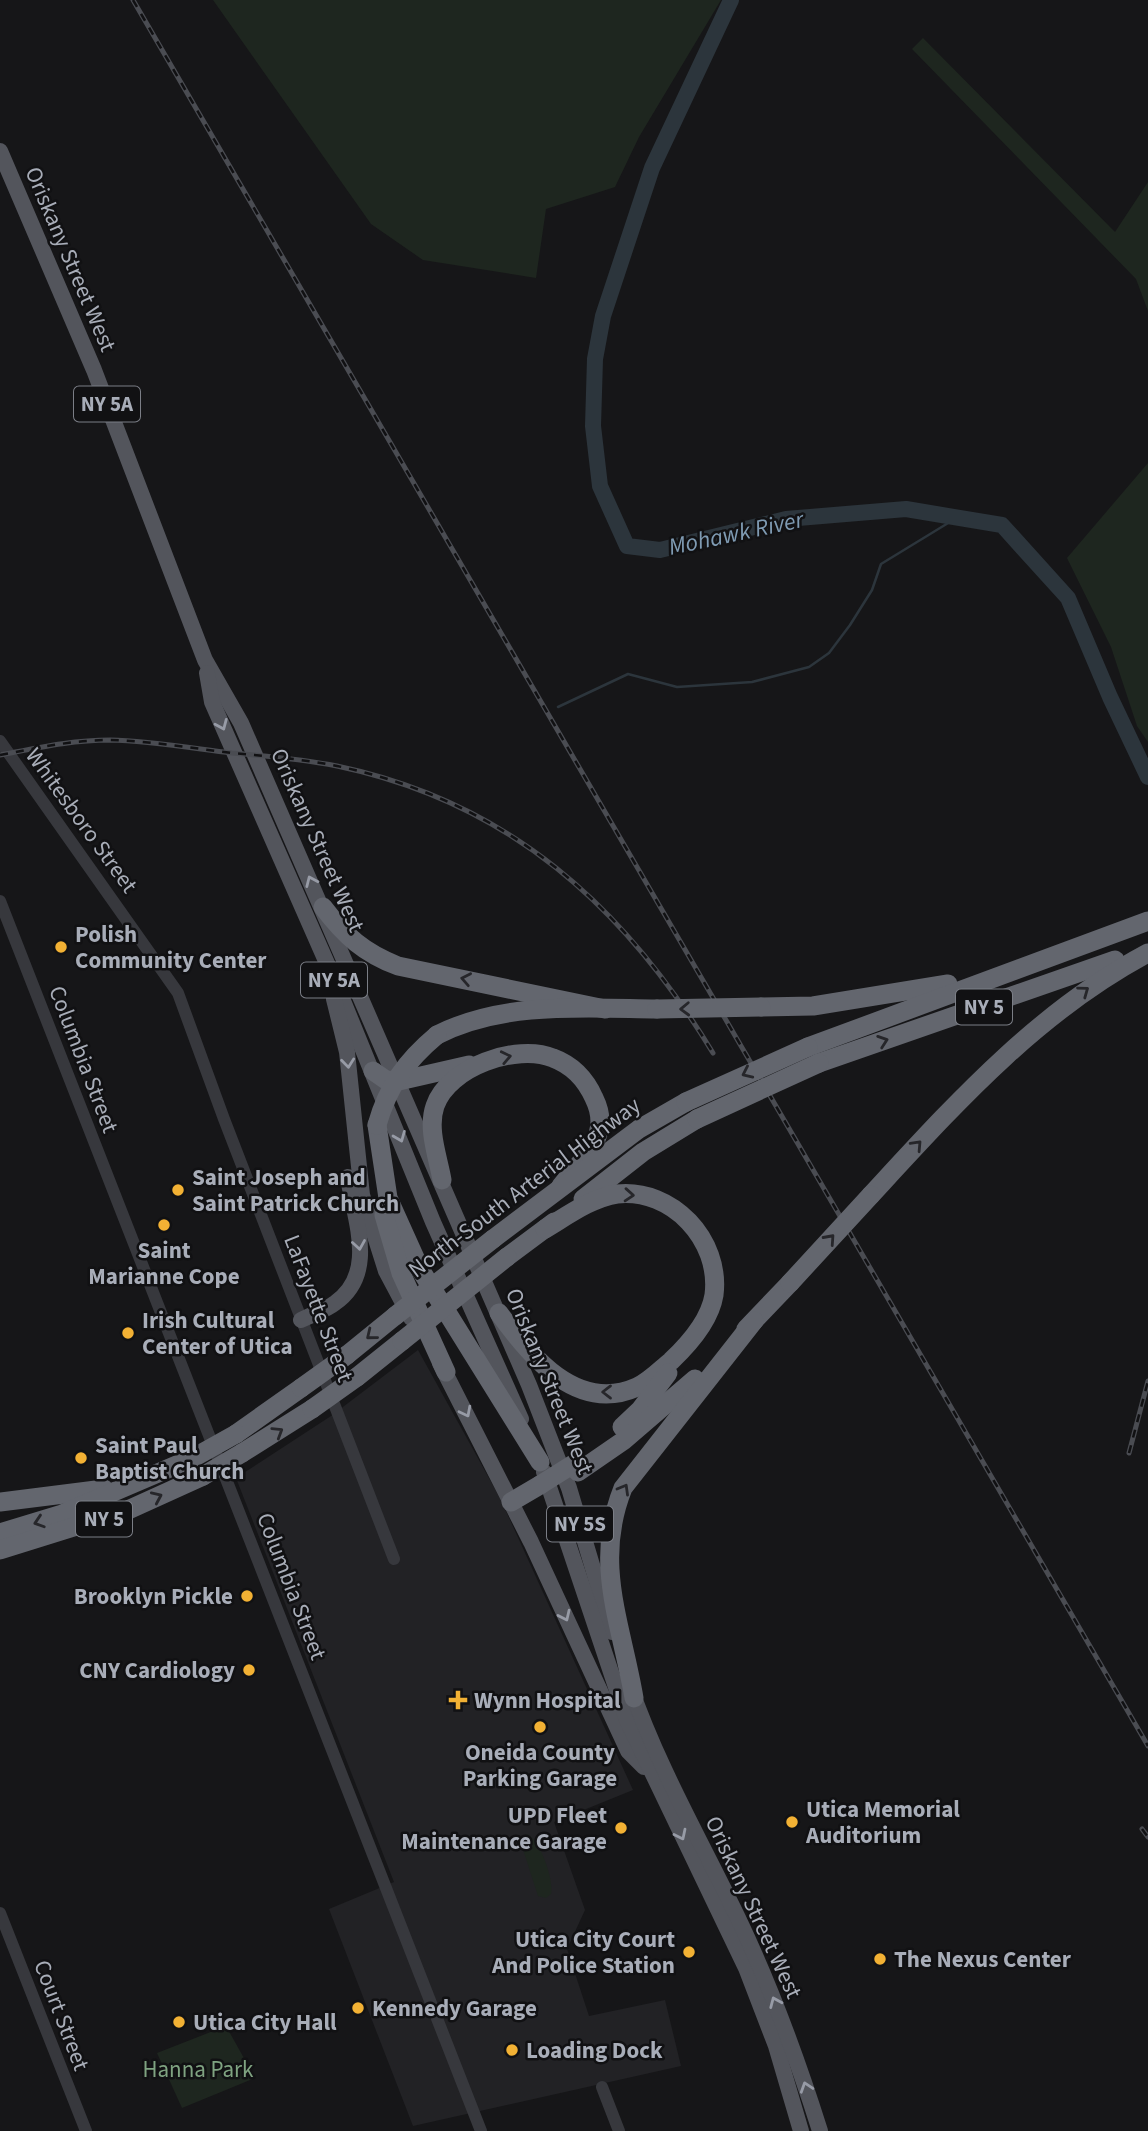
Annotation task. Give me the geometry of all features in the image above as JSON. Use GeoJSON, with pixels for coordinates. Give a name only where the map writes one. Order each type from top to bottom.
{"type":"FeatureCollection","features":[{"type":"Feature","properties":{"kind":"highway"},"geometry":{"type":"LineString","coordinates":[[323,907],[359,948],[398,966],[605,1009]]}},
{"type":"Feature","properties":{"kind":"highway","name":"North-South Arterial Highway"},"geometry":{"type":"LineString","coordinates":[[0,1550],[128,1510],[203,1476],[242,1453],[357,1377],[643,1152],[813,1055],[895,1012],[1094,943],[1148,921]]}},
{"type":"Feature","properties":{"kind":"highway"},"geometry":{"type":"LineString","coordinates":[[446,1372],[401,1273],[384,1217],[374,1154],[377,1125],[384,1102],[399,1072],[437,1035],[479,1018],[518,1011],[813,1006],[942,986],[1094,943]]}},
{"type":"Feature","properties":{"kind":"highway"},"geometry":{"type":"LineString","coordinates":[[513,1506],[623,1441],[673,1399],[754,1321],[1002,1057],[1107,974],[1148,951]]}},
{"type":"Feature","properties":{"kind":"highway","name":"North-South Arterial Highway"},"geometry":{"type":"LineString","coordinates":[[0,1533],[62,1514],[137,1484],[236,1434],[346,1355],[561,1186],[639,1129],[686,1102],[813,1055],[1148,951]]}},
{"type":"Feature","properties":{"kind":"highway"},"geometry":{"type":"LineString","coordinates":[[373,1071],[386,1080],[399,1081],[477,1063],[540,1054],[566,1064],[585,1082],[601,1115],[598,1136],[561,1186]]}},
{"type":"Feature","properties":{"kind":"highway"},"geometry":{"type":"LineString","coordinates":[[442,1180],[433,1134],[435,1105],[458,1076],[477,1063]]}},
{"type":"Feature","properties":{"kind":"highway"},"geometry":{"type":"LineString","coordinates":[[377,1125],[388,1198],[420,1269],[540,1462]]}},
{"type":"Feature","properties":{"kind":"highway"},"geometry":{"type":"LineString","coordinates":[[545,1229],[594,1201],[618,1194],[663,1202],[685,1217],[705,1242],[714,1282],[710,1308],[640,1410],[576,1467]]}},
{"type":"Feature","properties":{"kind":"highway"},"geometry":{"type":"LineString","coordinates":[[499,1313],[545,1368],[575,1387],[598,1393],[635,1388],[684,1349]]}},
{"type":"Feature","properties":{"kind":"highway"},"geometry":{"type":"LineString","coordinates":[[634,1698],[612,1592],[607,1548],[615,1509],[623,1488],[754,1321]]}},
{"type":"Feature","properties":{"kind":"highway"},"geometry":{"type":"LineString","coordinates":[[0,1502],[137,1484]]}},
{"type":"Feature","properties":{"kind":"main road","name":"Oriskany Street West"},"geometry":{"type":"LineString","coordinates":[[0,151],[94,370],[205,660],[241,723],[499,1313],[569,1488],[634,1698],[664,1771],[761,1970],[792,2043],[820,2131]]}},
{"type":"Feature","properties":{"kind":"main road","name":"Oriskany Street West"},"geometry":{"type":"LineString","coordinates":[[205,660],[212,702],[321,949],[467,1299],[540,1462],[609,1669],[651,1774],[746,1968],[776,2046],[801,2131]]}},
{"type":"Feature","properties":{"kind":"main road"},"geometry":{"type":"LineString","coordinates":[[321,949],[347,1052],[362,1195],[386,1270],[410,1315],[446,1372],[513,1506],[628,1751],[651,1774]]}},
{"type":"Feature","properties":{"kind":"main road"},"geometry":{"type":"LineString","coordinates":[[301,1320],[340,1300],[361,1266],[346,1160],[347,1127],[353,1105]]}},
{"type":"Feature","properties":{"kind":"street","name":"Whitesboro Street"},"geometry":{"type":"LineString","coordinates":[[0,741],[178,993]]}},
{"type":"Feature","properties":{"kind":"street","name":"Columbia Street"},"geometry":{"type":"LineString","coordinates":[[0,901],[481,2131]]}},
{"type":"Feature","properties":{"kind":"street","name":"LaFayette Street"},"geometry":{"type":"LineString","coordinates":[[178,993],[394,1559]]}},
{"type":"Feature","properties":{"kind":"street","name":"Court Street"},"geometry":{"type":"LineString","coordinates":[[0,1913],[86,2131]]}},
{"type":"Feature","properties":{"kind":"street"},"geometry":{"type":"LineString","coordinates":[[602,2087],[619,2131]]}},
{"type":"Feature","properties":{"kind":"shaded area","name":"Wynn Hospital"},"geometry":{"type":"Polygon","coordinates":[[[418,1350],[500,1498],[633,1790],[554,1822],[585,1910],[567,1949],[589,2016],[665,2000],[681,2066],[413,2126],[329,1909],[394,1882],[236,1478],[331,1416],[418,1350]]]}},
{"type":"Feature","properties":{"kind":"green space"},"geometry":{"type":"Polygon","coordinates":[[[213,0],[721,0],[639,137],[615,187],[546,209],[536,278],[423,260],[371,224],[213,0]]]}},
{"type":"Feature","properties":{"kind":"green space"},"geometry":{"type":"Polygon","coordinates":[[[923,38],[1115,232],[1148,182],[1148,311],[1136,279],[912,49],[923,38]]]}},
{"type":"Feature","properties":{"kind":"green space"},"geometry":{"type":"Polygon","coordinates":[[[1148,463],[1148,742],[1137,726],[1111,647],[1067,558],[1148,463]]]}},
{"type":"Feature","properties":{"kind":"green space"},"geometry":{"type":"Polygon","coordinates":[[[527,1834],[537,1844],[548,1870],[551,1894],[546,1898],[538,1896],[520,1840],[527,1834]]]}},
{"type":"Feature","properties":{"kind":"green space","name":"Hanna Park"},"geometry":{"type":"Polygon","coordinates":[[[226,2026],[255,2078],[182,2108],[157,2053],[226,2026]]]}},
{"type":"Feature","properties":{"kind":"waterway","name":"Mohawk River"},"geometry":{"type":"LineString","coordinates":[[731,0],[652,168],[603,316],[595,359],[593,426],[600,486],[627,546],[660,550],[786,519],[906,509],[1002,525],[1068,598],[1148,777]]}},
{"type":"Feature","properties":{"kind":"waterway"},"geometry":{"type":"LineString","coordinates":[[558,707],[628,674],[677,687],[752,682],[809,667],[829,653],[850,625],[872,590],[881,564],[958,517]]}},
{"type":"Feature","properties":{"kind":"railway"},"geometry":{"type":"LineString","coordinates":[[133,0],[1148,1746]]}},
{"type":"Feature","properties":{"kind":"railway"},"geometry":{"type":"LineString","coordinates":[[0,755],[82,741],[155,743],[337,766],[399,783],[456,805],[508,834],[556,868],[600,907],[641,951],[713,1053]]}},
{"type":"Feature","properties":{"kind":"railway"},"geometry":{"type":"LineString","coordinates":[[1129,1453],[1148,1381]]}},
{"type":"Feature","properties":{"kind":"railway"},"geometry":{"type":"LineString","coordinates":[[1142,1829],[1148,1837]]}},
{"type":"Feature","properties":{"kind":"place","name":"Polish Community Center"},"geometry":{"type":"Point","coordinates":[61,947]}},
{"type":"Feature","properties":{"kind":"place","name":"Saint Joseph and Saint Patrick Church"},"geometry":{"type":"Point","coordinates":[178,1190]}},
{"type":"Feature","properties":{"kind":"place","name":"Saint Marianne Cope"},"geometry":{"type":"Point","coordinates":[164,1225]}},
{"type":"Feature","properties":{"kind":"place","name":"Irish Cultural Center of Utica"},"geometry":{"type":"Point","coordinates":[128,1333]}},
{"type":"Feature","properties":{"kind":"place","name":"Saint Paul Baptist Church"},"geometry":{"type":"Point","coordinates":[81,1458]}},
{"type":"Feature","properties":{"kind":"place","name":"Brooklyn Pickle"},"geometry":{"type":"Point","coordinates":[247,1596]}},
{"type":"Feature","properties":{"kind":"place","name":"CNY Cardiology"},"geometry":{"type":"Point","coordinates":[249,1670]}},
{"type":"Feature","properties":{"kind":"place","name":"Wynn Hospital"},"geometry":{"type":"Point","coordinates":[458,1700]}},
{"type":"Feature","properties":{"kind":"place","name":"Oneida County Parking Garage"},"geometry":{"type":"Point","coordinates":[540,1727]}},
{"type":"Feature","properties":{"kind":"place","name":"Utica Memorial Auditorium"},"geometry":{"type":"Point","coordinates":[792,1822]}},
{"type":"Feature","properties":{"kind":"place","name":"UPD Fleet Maintenance Garage"},"geometry":{"type":"Point","coordinates":[621,1828]}},
{"type":"Feature","properties":{"kind":"place","name":"Utica City Court And Police Station"},"geometry":{"type":"Point","coordinates":[689,1952]}},
{"type":"Feature","properties":{"kind":"place","name":"The Nexus Center"},"geometry":{"type":"Point","coordinates":[880,1959]}},
{"type":"Feature","properties":{"kind":"place","name":"Kennedy Garage"},"geometry":{"type":"Point","coordinates":[358,2008]}},
{"type":"Feature","properties":{"kind":"place","name":"Utica City Hall"},"geometry":{"type":"Point","coordinates":[179,2022]}},
{"type":"Feature","properties":{"kind":"place","name":"Loading Dock"},"geometry":{"type":"Point","coordinates":[512,2050]}}]}
